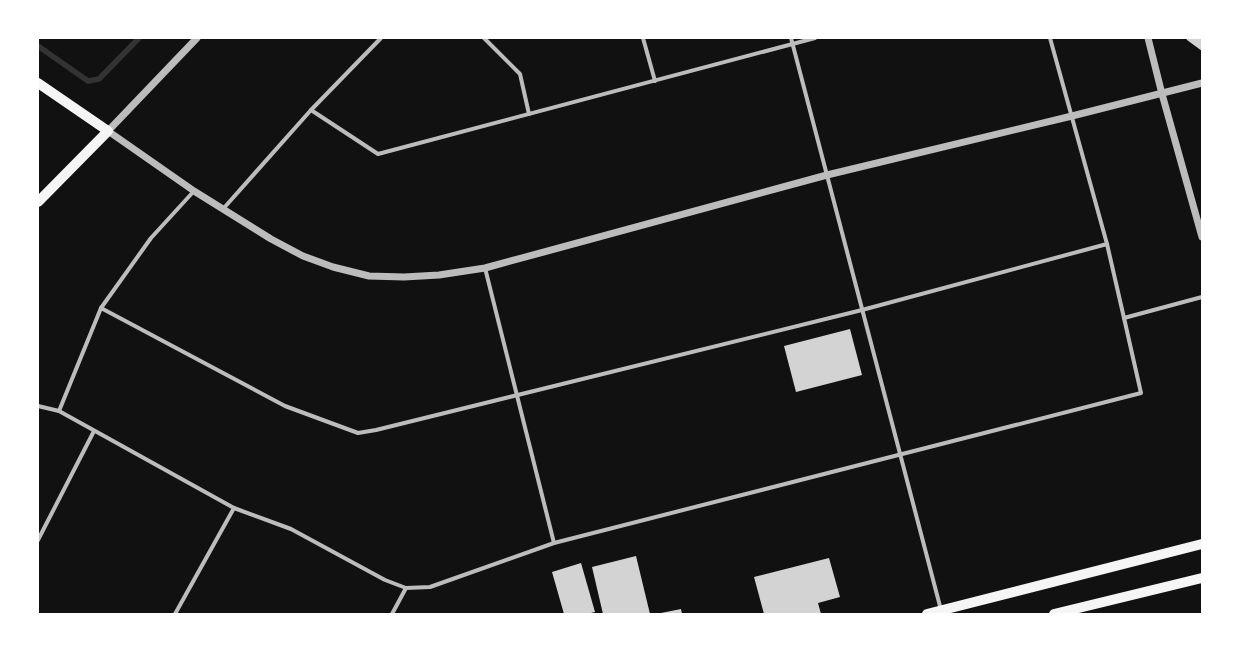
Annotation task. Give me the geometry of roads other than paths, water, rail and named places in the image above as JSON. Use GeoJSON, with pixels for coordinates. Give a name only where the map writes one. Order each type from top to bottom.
{"type":"FeatureCollection","features":[{"type":"Feature","properties":{"kind":"main road"},"geometry":{"type":"LineString","coordinates":[[38,84],[108,131],[38,202]]}},
{"type":"Feature","properties":{"kind":"main road"},"geometry":{"type":"LineString","coordinates":[[927,614],[942,612],[1202,544]]}},
{"type":"Feature","properties":{"kind":"main road"},"geometry":{"type":"LineString","coordinates":[[1054,614],[1202,578]]}},
{"type":"Feature","properties":{"kind":"street"},"geometry":{"type":"LineString","coordinates":[[198,38],[108,131],[194,191],[271,239],[303,256],[333,267],[368,276],[404,277],[439,275],[485,268],[827,176],[1202,83]]}},
{"type":"Feature","properties":{"kind":"street"},"geometry":{"type":"LineString","coordinates":[[223,209],[311,110],[381,38]]}},
{"type":"Feature","properties":{"kind":"street"},"geometry":{"type":"LineString","coordinates":[[484,38],[520,74],[529,114]]}},
{"type":"Feature","properties":{"kind":"street"},"geometry":{"type":"LineString","coordinates":[[643,38],[656,81]]}},
{"type":"Feature","properties":{"kind":"street"},"geometry":{"type":"LineString","coordinates":[[791,38],[942,612]]}},
{"type":"Feature","properties":{"kind":"street"},"geometry":{"type":"LineString","coordinates":[[311,110],[378,154],[815,38]]}},
{"type":"Feature","properties":{"kind":"street"},"geometry":{"type":"LineString","coordinates":[[38,406],[59,411],[234,508],[291,529],[385,580],[406,588],[430,587],[554,543],[1142,392],[1107,244],[1050,38]]}},
{"type":"Feature","properties":{"kind":"street"},"geometry":{"type":"LineString","coordinates":[[1148,38],[1202,237]]}},
{"type":"Feature","properties":{"kind":"street"},"geometry":{"type":"LineString","coordinates":[[59,411],[101,308],[151,238],[194,191]]}},
{"type":"Feature","properties":{"kind":"street"},"geometry":{"type":"LineString","coordinates":[[101,308],[285,406],[358,433],[517,396],[862,310],[1107,244]]}},
{"type":"Feature","properties":{"kind":"street"},"geometry":{"type":"LineString","coordinates":[[485,268],[554,543]]}},
{"type":"Feature","properties":{"kind":"street"},"geometry":{"type":"LineString","coordinates":[[1124,318],[1202,298]]}},
{"type":"Feature","properties":{"kind":"street"},"geometry":{"type":"LineString","coordinates":[[38,540],[94,431]]}},
{"type":"Feature","properties":{"kind":"street"},"geometry":{"type":"LineString","coordinates":[[175,614],[234,508]]}},
{"type":"Feature","properties":{"kind":"street"},"geometry":{"type":"LineString","coordinates":[[392,614],[406,588]]}},
{"type":"Feature","properties":{"kind":"waterway"},"geometry":{"type":"LineString","coordinates":[[38,46],[88,81],[99,79],[139,38]]}}]}
